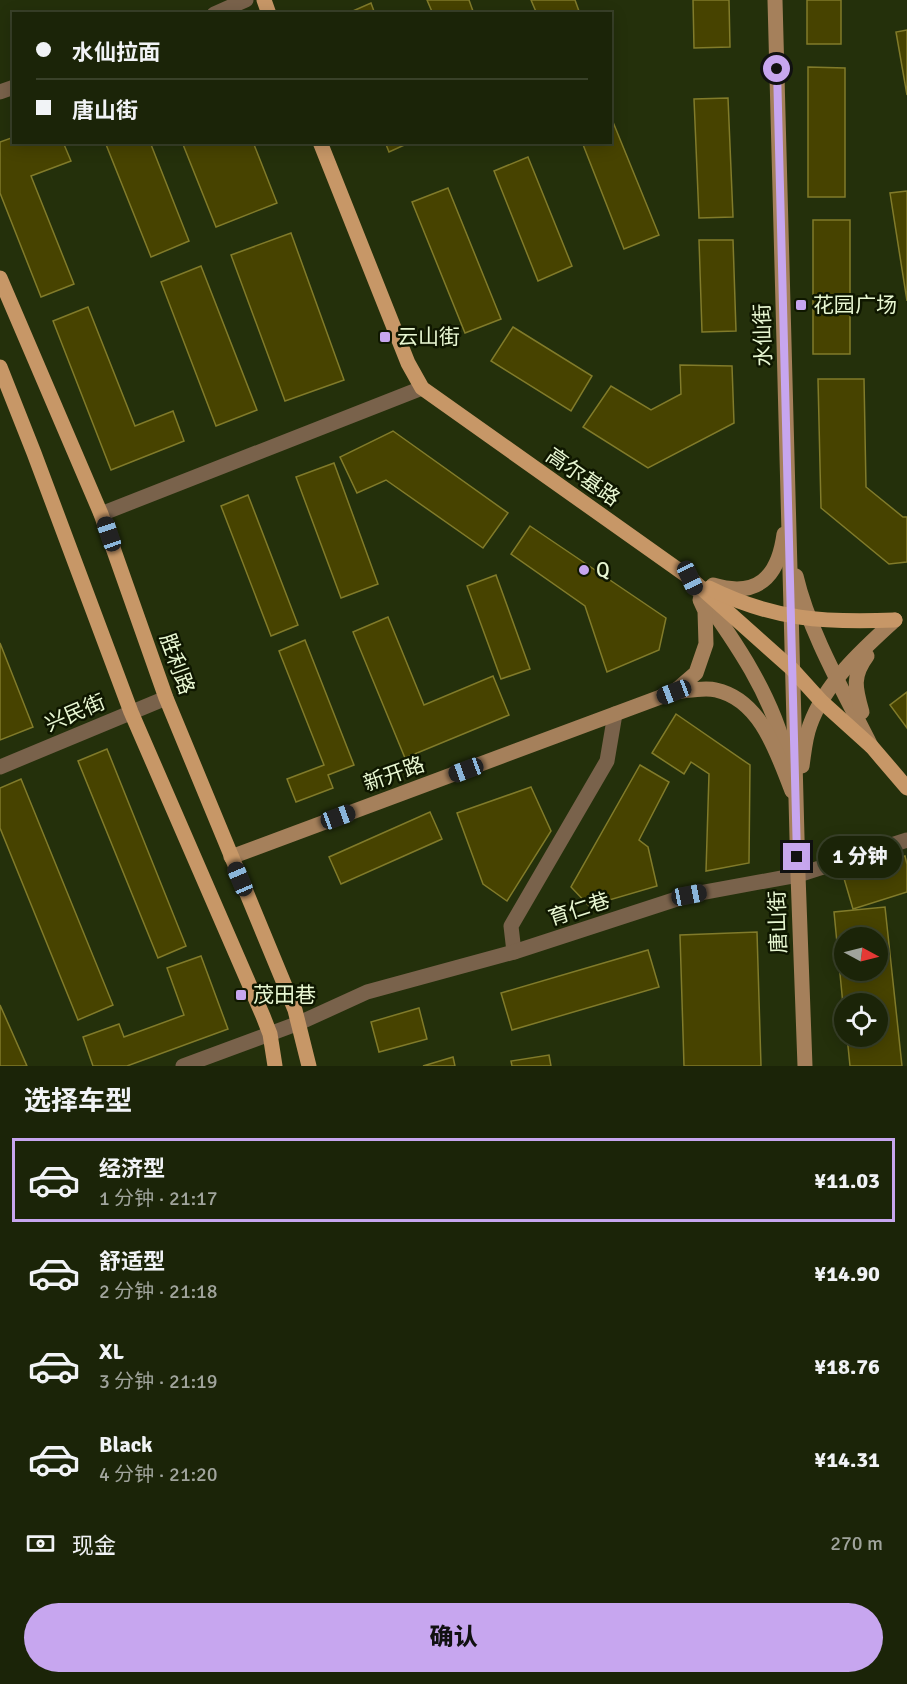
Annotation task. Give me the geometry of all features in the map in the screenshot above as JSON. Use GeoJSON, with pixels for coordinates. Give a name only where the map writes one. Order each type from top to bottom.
{"type":"FeatureCollection","features":[{"type":"Feature","properties":{"kind":"main road","name":"水仙街"},"geometry":{"type":"LineString","coordinates":[[775,0],[792,669]]}},
{"type":"Feature","properties":{"kind":"main road","name":"高尔基路"},"geometry":{"type":"LineString","coordinates":[[321,144],[408,363],[422,388],[690,578],[792,669],[821,701],[872,747],[907,788]]}},
{"type":"Feature","properties":{"kind":"main road","name":"胜利路"},"geometry":{"type":"LineString","coordinates":[[0,278],[101,514],[166,698],[295,1010],[309,1066]]}},
{"type":"Feature","properties":{"kind":"main road"},"geometry":{"type":"LineString","coordinates":[[0,367],[131,712],[270,1034],[274,1066]]}},
{"type":"Feature","properties":{"kind":"main road"},"geometry":{"type":"LineString","coordinates":[[690,578],[731,590],[747,589],[763,582],[777,562],[788,508]]}},
{"type":"Feature","properties":{"kind":"main road"},"geometry":{"type":"LineString","coordinates":[[788,508],[795,569],[802,603],[837,680],[872,747]]}},
{"type":"Feature","properties":{"kind":"main road"},"geometry":{"type":"LineString","coordinates":[[690,578],[750,606],[771,613],[849,622],[901,619]]}},
{"type":"Feature","properties":{"kind":"main road"},"geometry":{"type":"LineString","coordinates":[[674,692],[696,673],[706,645],[705,611],[690,578]]}},
{"type":"Feature","properties":{"kind":"main road"},"geometry":{"type":"LineString","coordinates":[[690,578],[735,641],[781,733],[796,802]]}},
{"type":"Feature","properties":{"kind":"main road"},"geometry":{"type":"LineString","coordinates":[[796,802],[809,726],[821,701],[862,650],[901,619]]}},
{"type":"Feature","properties":{"kind":"main road"},"geometry":{"type":"LineString","coordinates":[[872,747],[855,691],[858,668],[901,619]]}},
{"type":"Feature","properties":{"kind":"main road","name":"唐山街"},"geometry":{"type":"LineString","coordinates":[[792,669],[805,1066]]}},
{"type":"Feature","properties":{"kind":"main road"},"geometry":{"type":"LineString","coordinates":[[674,692],[714,689],[731,694],[745,704],[760,722],[775,747],[796,802]]}},
{"type":"Feature","properties":{"kind":"main road","name":"新开路"},"geometry":{"type":"LineString","coordinates":[[231,857],[674,692]]}},
{"type":"Feature","properties":{"kind":"street"},"geometry":{"type":"LineString","coordinates":[[219,12],[246,0]]}},
{"type":"Feature","properties":{"kind":"street"},"geometry":{"type":"LineString","coordinates":[[101,514],[422,388]]}},
{"type":"Feature","properties":{"kind":"street","name":"兴民街"},"geometry":{"type":"LineString","coordinates":[[0,767],[166,698]]}},
{"type":"Feature","properties":{"kind":"street"},"geometry":{"type":"LineString","coordinates":[[514,952],[511,926],[607,761],[615,714]]}},
{"type":"Feature","properties":{"kind":"street","name":"育仁巷"},"geometry":{"type":"LineString","coordinates":[[270,1034],[367,993],[514,952],[689,895],[798,875],[907,840]]}},
{"type":"Feature","properties":{"kind":"street"},"geometry":{"type":"LineString","coordinates":[[183,1066],[270,1034]]}},
{"type":"Feature","properties":{"kind":"building"},"geometry":{"type":"Polygon","coordinates":[[[427,0],[469,0],[473,12],[432,12],[427,0]]]}},
{"type":"Feature","properties":{"kind":"building"},"geometry":{"type":"Polygon","coordinates":[[[531,0],[575,0],[579,12],[536,12],[531,0]]]}},
{"type":"Feature","properties":{"kind":"building"},"geometry":{"type":"Polygon","coordinates":[[[693,0],[729,0],[730,47],[694,48],[693,0]]]}},
{"type":"Feature","properties":{"kind":"building"},"geometry":{"type":"Polygon","coordinates":[[[807,0],[841,0],[841,44],[807,44],[807,0]]]}},
{"type":"Feature","properties":{"kind":"building"},"geometry":{"type":"Polygon","coordinates":[[[371,3],[374,12],[351,12],[371,3]]]}},
{"type":"Feature","properties":{"kind":"building"},"geometry":{"type":"Polygon","coordinates":[[[907,30],[907,95],[896,32],[907,30]]]}},
{"type":"Feature","properties":{"kind":"building"},"geometry":{"type":"Polygon","coordinates":[[[808,67],[845,68],[845,197],[808,197],[808,67]]]}},
{"type":"Feature","properties":{"kind":"building"},"geometry":{"type":"Polygon","coordinates":[[[728,98],[733,217],[699,218],[694,99],[728,98]]]}},
{"type":"Feature","properties":{"kind":"building"},"geometry":{"type":"Polygon","coordinates":[[[612,122],[659,235],[624,249],[583,144],[612,144],[612,122]]]}},
{"type":"Feature","properties":{"kind":"building"},"geometry":{"type":"Polygon","coordinates":[[[12,138],[12,144],[64,144],[71,161],[31,176],[74,284],[41,297],[0,193],[0,142],[12,138]]]}},
{"type":"Feature","properties":{"kind":"building"},"geometry":{"type":"Polygon","coordinates":[[[106,144],[151,144],[189,241],[151,257],[106,144]]]}},
{"type":"Feature","properties":{"kind":"building"},"geometry":{"type":"Polygon","coordinates":[[[183,144],[254,144],[277,203],[216,227],[183,144]]]}},
{"type":"Feature","properties":{"kind":"building"},"geometry":{"type":"Polygon","coordinates":[[[386,144],[407,144],[389,152],[386,144]]]}},
{"type":"Feature","properties":{"kind":"building"},"geometry":{"type":"Polygon","coordinates":[[[528,157],[572,266],[538,281],[494,171],[528,157]]]}},
{"type":"Feature","properties":{"kind":"building"},"geometry":{"type":"Polygon","coordinates":[[[448,188],[501,319],[465,333],[412,202],[448,188]]]}},
{"type":"Feature","properties":{"kind":"building"},"geometry":{"type":"Polygon","coordinates":[[[907,191],[907,301],[890,193],[907,191]]]}},
{"type":"Feature","properties":{"kind":"building"},"geometry":{"type":"Polygon","coordinates":[[[813,220],[850,220],[850,354],[813,354],[813,220]]]}},
{"type":"Feature","properties":{"kind":"building"},"geometry":{"type":"Polygon","coordinates":[[[291,233],[344,380],[285,401],[231,255],[291,233]]]}},
{"type":"Feature","properties":{"kind":"building"},"geometry":{"type":"Polygon","coordinates":[[[699,240],[733,240],[736,331],[702,332],[699,240]]]}},
{"type":"Feature","properties":{"kind":"building"},"geometry":{"type":"Polygon","coordinates":[[[201,266],[257,410],[216,426],[161,282],[201,266]]]}},
{"type":"Feature","properties":{"kind":"building"},"geometry":{"type":"Polygon","coordinates":[[[88,307],[135,426],[173,411],[184,441],[111,470],[53,321],[88,307]]]}},
{"type":"Feature","properties":{"kind":"building"},"geometry":{"type":"Polygon","coordinates":[[[513,327],[592,376],[571,411],[491,361],[513,327]]]}},
{"type":"Feature","properties":{"kind":"building"},"geometry":{"type":"Polygon","coordinates":[[[680,365],[732,366],[734,423],[648,468],[583,427],[611,386],[651,410],[681,394],[680,365]]]}},
{"type":"Feature","properties":{"kind":"building"},"geometry":{"type":"Polygon","coordinates":[[[818,379],[864,379],[866,487],[903,517],[907,517],[907,562],[889,564],[821,508],[818,379]]]}},
{"type":"Feature","properties":{"kind":"building"},"geometry":{"type":"Polygon","coordinates":[[[393,431],[508,513],[483,548],[386,480],[357,493],[340,457],[393,431]]]}},
{"type":"Feature","properties":{"kind":"building"},"geometry":{"type":"Polygon","coordinates":[[[334,463],[378,584],[341,598],[296,477],[334,463]]]}},
{"type":"Feature","properties":{"kind":"building"},"geometry":{"type":"Polygon","coordinates":[[[248,495],[298,625],[271,636],[221,506],[248,495]]]}},
{"type":"Feature","properties":{"kind":"building"},"geometry":{"type":"Polygon","coordinates":[[[530,526],[666,618],[659,650],[607,672],[585,606],[511,554],[530,526]]]}},
{"type":"Feature","properties":{"kind":"building"},"geometry":{"type":"Polygon","coordinates":[[[496,575],[530,669],[501,679],[467,586],[496,575]]]}},
{"type":"Feature","properties":{"kind":"building"},"geometry":{"type":"Polygon","coordinates":[[[388,617],[424,705],[493,676],[509,715],[405,758],[353,632],[388,617]]]}},
{"type":"Feature","properties":{"kind":"building"},"geometry":{"type":"Polygon","coordinates":[[[305,640],[354,765],[328,775],[333,788],[296,802],[287,779],[324,765],[279,651],[305,640]]]}},
{"type":"Feature","properties":{"kind":"building"},"geometry":{"type":"Polygon","coordinates":[[[0,643],[33,727],[0,740],[0,643]]]}},
{"type":"Feature","properties":{"kind":"building"},"geometry":{"type":"Polygon","coordinates":[[[907,692],[907,728],[890,705],[907,692]]]}},
{"type":"Feature","properties":{"kind":"building"},"geometry":{"type":"Polygon","coordinates":[[[676,714],[750,765],[749,863],[706,871],[709,774],[691,762],[684,774],[652,753],[676,714]]]}},
{"type":"Feature","properties":{"kind":"building"},"geometry":{"type":"Polygon","coordinates":[[[107,749],[186,946],[158,958],[78,761],[107,749]]]}},
{"type":"Feature","properties":{"kind":"building"},"geometry":{"type":"Polygon","coordinates":[[[640,765],[669,782],[639,840],[648,847],[657,886],[589,906],[571,887],[640,765]]]}},
{"type":"Feature","properties":{"kind":"building"},"geometry":{"type":"Polygon","coordinates":[[[21,779],[113,1005],[78,1020],[0,828],[0,788],[21,779]]]}},
{"type":"Feature","properties":{"kind":"building"},"geometry":{"type":"Polygon","coordinates":[[[531,787],[551,831],[507,901],[483,884],[457,813],[531,787]]]}},
{"type":"Feature","properties":{"kind":"building"},"geometry":{"type":"Polygon","coordinates":[[[430,812],[442,839],[341,884],[329,857],[430,812]]]}},
{"type":"Feature","properties":{"kind":"building"},"geometry":{"type":"Polygon","coordinates":[[[905,856],[907,892],[853,909],[843,875],[905,856]]]}},
{"type":"Feature","properties":{"kind":"building"},"geometry":{"type":"Polygon","coordinates":[[[885,907],[887,927],[835,927],[834,912],[885,907]]]}},
{"type":"Feature","properties":{"kind":"building"},"geometry":{"type":"Polygon","coordinates":[[[757,932],[761,1066],[684,1066],[680,935],[757,932]]]}},
{"type":"Feature","properties":{"kind":"building"},"geometry":{"type":"Polygon","coordinates":[[[888,935],[902,1066],[850,1066],[848,1047],[888,1047],[888,993],[842,993],[841,981],[888,981],[888,935]]]}},
{"type":"Feature","properties":{"kind":"building"},"geometry":{"type":"Polygon","coordinates":[[[648,950],[659,987],[512,1030],[501,993],[648,950]]]}},
{"type":"Feature","properties":{"kind":"building"},"geometry":{"type":"Polygon","coordinates":[[[201,956],[228,1029],[127,1066],[93,1066],[83,1037],[119,1024],[124,1037],[184,1015],[167,968],[201,956]]]}},
{"type":"Feature","properties":{"kind":"building"},"geometry":{"type":"Polygon","coordinates":[[[0,1005],[27,1066],[0,1066],[0,1005]]]}},
{"type":"Feature","properties":{"kind":"building"},"geometry":{"type":"Polygon","coordinates":[[[419,1008],[427,1039],[379,1052],[371,1022],[419,1008]]]}},
{"type":"Feature","properties":{"kind":"building"},"geometry":{"type":"Polygon","coordinates":[[[549,1055],[551,1066],[512,1066],[511,1061],[549,1055]]]}},
{"type":"Feature","properties":{"kind":"building"},"geometry":{"type":"Polygon","coordinates":[[[453,1057],[455,1066],[423,1066],[453,1057]]]}},
{"type":"Feature","properties":{"kind":"place","name":"花园广场"},"geometry":{"type":"Point","coordinates":[801,305]}},
{"type":"Feature","properties":{"kind":"place","name":"云山街"},"geometry":{"type":"Point","coordinates":[385,337]}},
{"type":"Feature","properties":{"kind":"place","name":"Q"},"geometry":{"type":"Point","coordinates":[584,570]}},
{"type":"Feature","properties":{"kind":"place","name":"茂田巷"},"geometry":{"type":"Point","coordinates":[241,995]}},
{"type":"Feature","properties":{"kind":"route"},"geometry":{"type":"LineString","coordinates":[[777,69],[797,857]]}}]}
